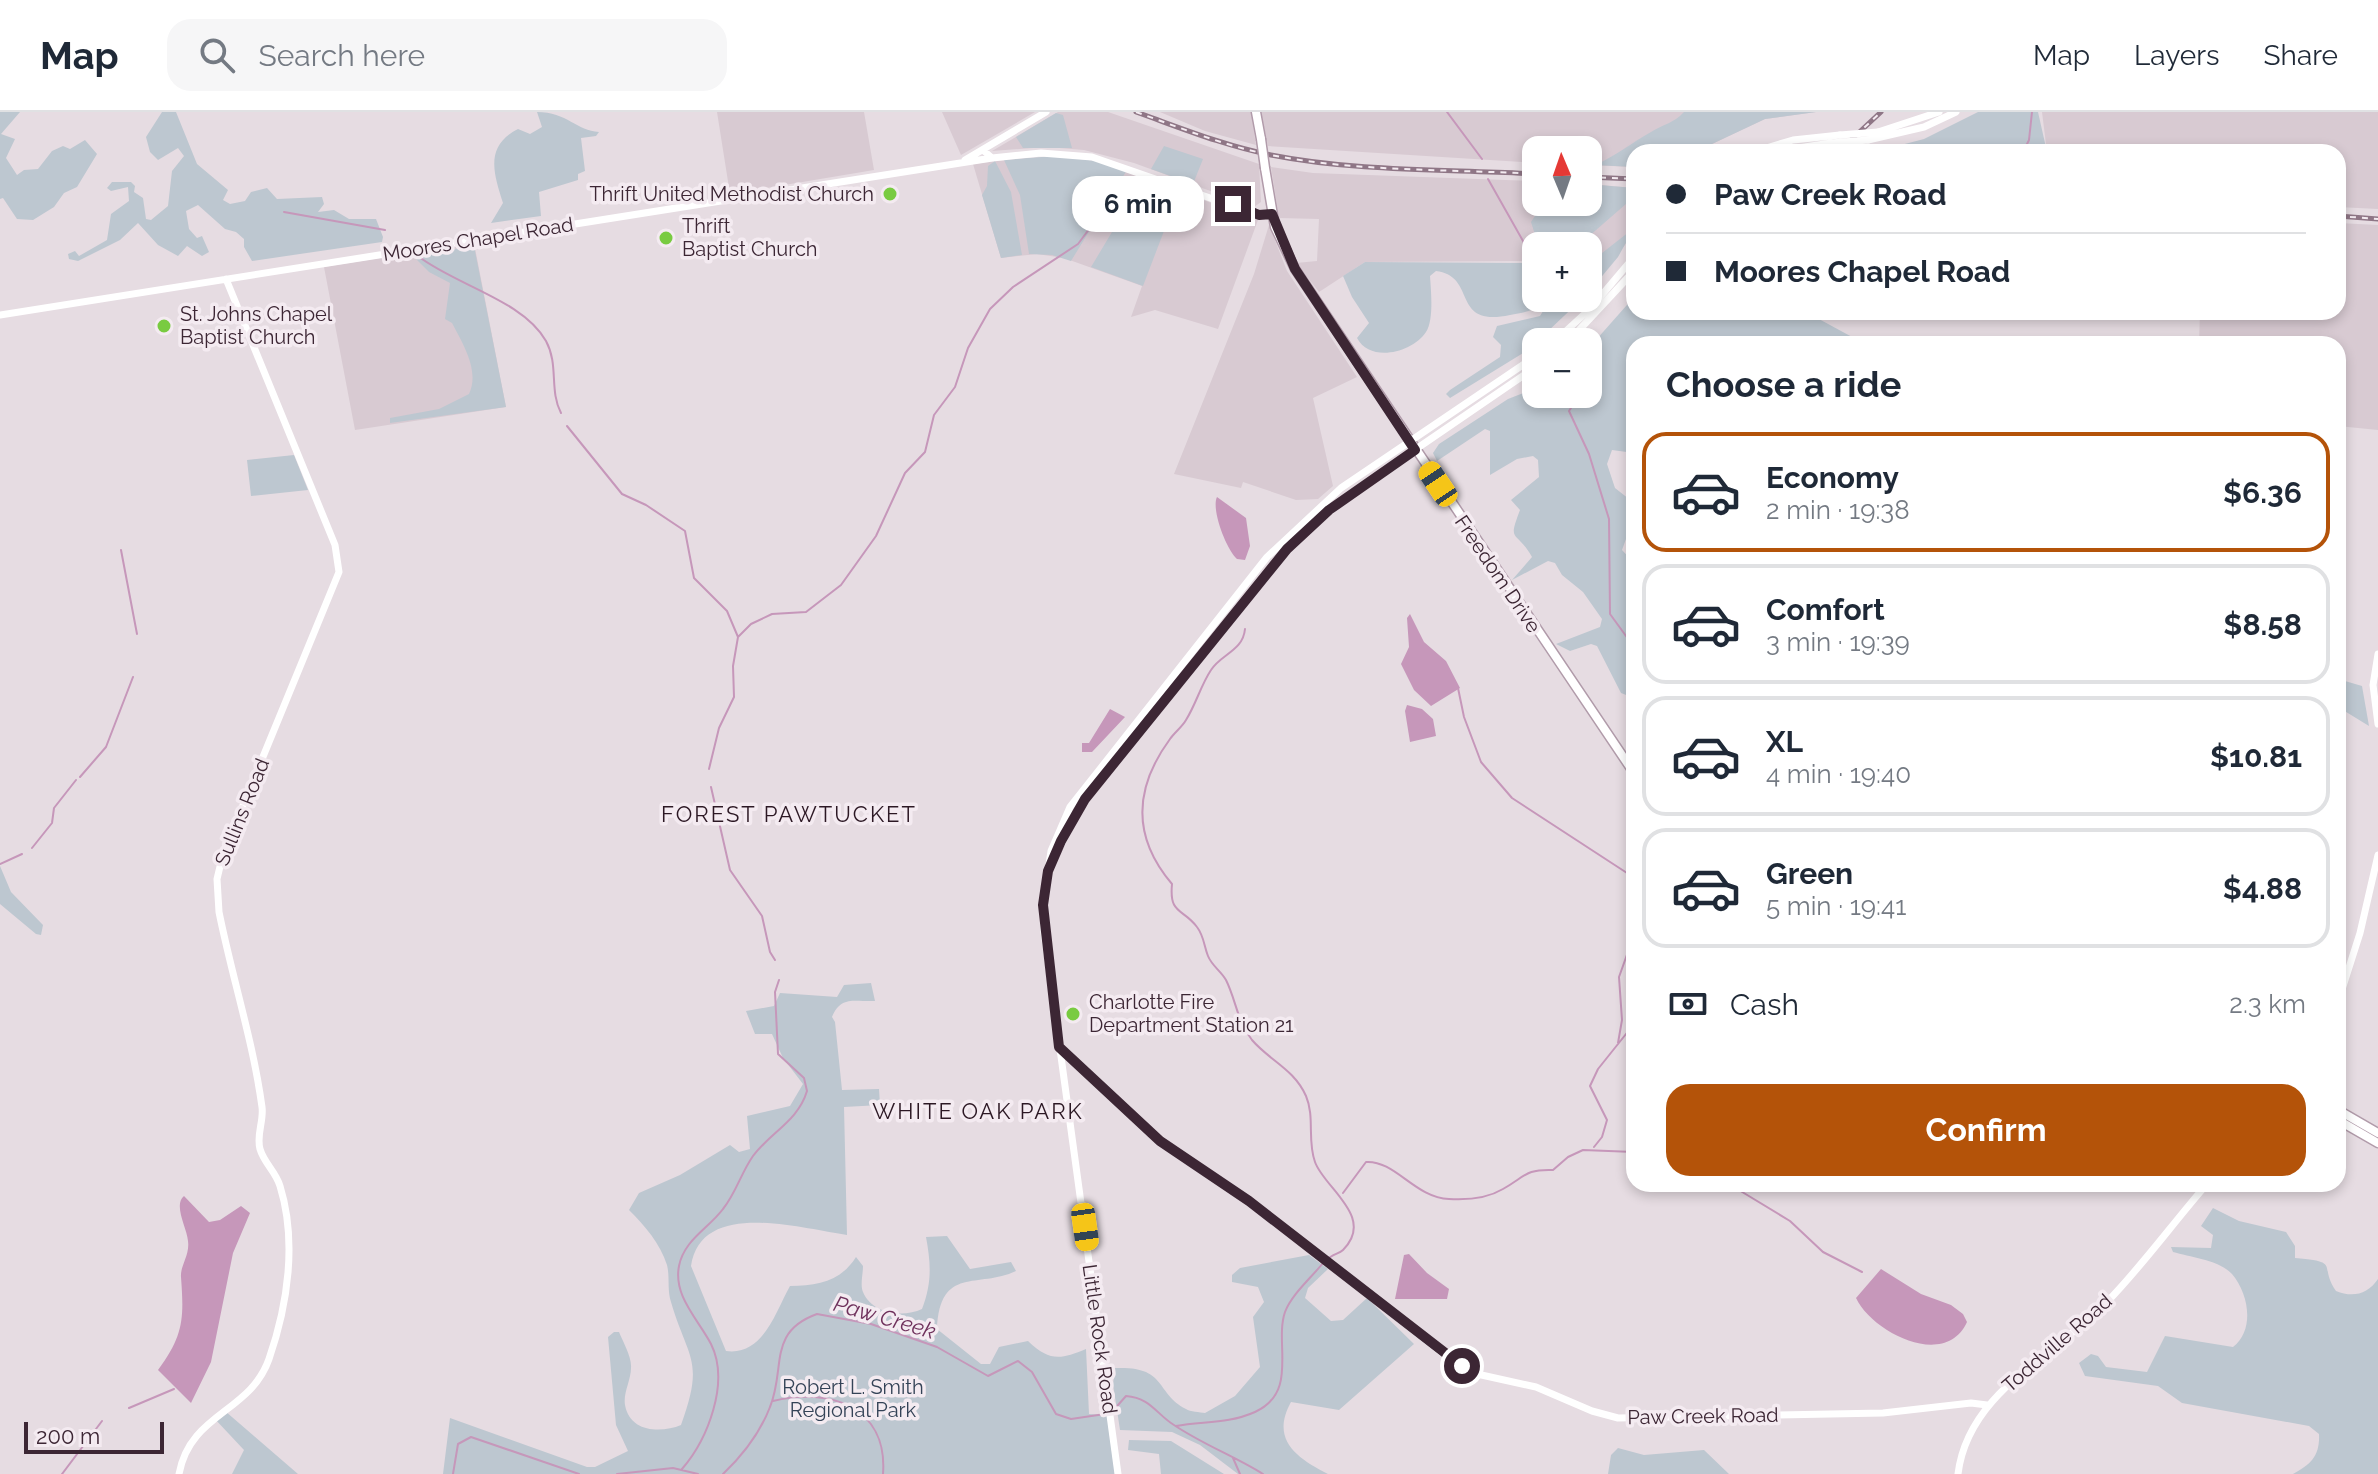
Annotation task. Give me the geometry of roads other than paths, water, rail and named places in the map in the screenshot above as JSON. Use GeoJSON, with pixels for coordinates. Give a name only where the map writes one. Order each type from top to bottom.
{"type":"FeatureCollection","features":[{"type":"Feature","properties":{"kind":"main road"},"geometry":{"type":"LineString","coordinates":[[955,163],[1046,112]]}},
{"type":"Feature","properties":{"kind":"main road","name":"Freedom Drive"},"geometry":{"type":"LineString","coordinates":[[1256,112],[1272,214],[1295,269],[1626,761]]}},
{"type":"Feature","properties":{"kind":"main road"},"geometry":{"type":"LineString","coordinates":[[1780,144],[1878,132],[1939,112]]}},
{"type":"Feature","properties":{"kind":"main road"},"geometry":{"type":"LineString","coordinates":[[1824,144],[1868,140],[1924,127],[1956,112]]}},
{"type":"Feature","properties":{"kind":"main road"},"geometry":{"type":"LineString","coordinates":[[983,150],[992,158]]}},
{"type":"Feature","properties":{"kind":"main road"},"geometry":{"type":"LineString","coordinates":[[955,163],[1041,153],[1092,157],[1259,215],[1272,214]]}},
{"type":"Feature","properties":{"kind":"main road","name":"Moores Chapel Road"},"geometry":{"type":"LineString","coordinates":[[0,315],[955,163]]}},
{"type":"Feature","properties":{"kind":"main road"},"geometry":{"type":"LineString","coordinates":[[1569,328],[1626,266]]}},
{"type":"Feature","properties":{"kind":"main road","name":"Sullins Road"},"geometry":{"type":"LineString","coordinates":[[179,1474],[185,1450],[196,1433],[245,1396],[260,1378],[272,1349],[287,1279],[290,1255],[288,1218],[277,1177],[260,1150],[262,1108],[220,920],[217,879],[223,852],[339,572],[335,545],[226,279]]}},
{"type":"Feature","properties":{"kind":"main road"},"geometry":{"type":"LineString","coordinates":[[1581,328],[1626,280]]}},
{"type":"Feature","properties":{"kind":"main road","name":"Little Rock Road"},"geometry":{"type":"LineString","coordinates":[[1118,1474],[1043,923],[1048,871],[1055,840],[1077,798],[1267,557],[1341,488],[1522,365]]}},
{"type":"Feature","properties":{"kind":"main road","name":"Little Rock Road"},"geometry":{"type":"LineString","coordinates":[[1048,871],[1067,828],[1085,799],[1265,573],[1329,510],[1522,377]]}},
{"type":"Feature","properties":{"kind":"main road"},"geometry":{"type":"LineString","coordinates":[[2378,654],[2373,685],[2378,724]]}},
{"type":"Feature","properties":{"kind":"main road"},"geometry":{"type":"LineString","coordinates":[[2346,977],[2378,855]]}},
{"type":"Feature","properties":{"kind":"main road","name":"Paw Creek Road"},"geometry":{"type":"LineString","coordinates":[[1059,1047],[1160,1141],[1243,1196],[1435,1348],[1472,1372],[1536,1387],[1608,1416],[1883,1413],[1971,1403],[1987,1405]]}},
{"type":"Feature","properties":{"kind":"main road"},"geometry":{"type":"LineString","coordinates":[[2346,1115],[2378,1133]]}},
{"type":"Feature","properties":{"kind":"main road"},"geometry":{"type":"LineString","coordinates":[[2346,1125],[2378,1143]]}},
{"type":"Feature","properties":{"kind":"main road","name":"Toddville Road"},"geometry":{"type":"LineString","coordinates":[[1958,1474],[1968,1433],[1987,1405],[2108,1301],[2200,1192]]}},
{"type":"Feature","properties":{"kind":"waterway"},"geometry":{"type":"LineString","coordinates":[[1447,112],[1482,159]]}},
{"type":"Feature","properties":{"kind":"waterway"},"geometry":{"type":"LineString","coordinates":[[2027,144],[2032,112]]}},
{"type":"Feature","properties":{"kind":"waterway"},"geometry":{"type":"LineString","coordinates":[[1488,179],[1522,239]]}},
{"type":"Feature","properties":{"kind":"waterway"},"geometry":{"type":"LineString","coordinates":[[738,637],[751,624],[772,614],[806,612],[841,585],[876,536],[905,473],[925,452],[934,415],[955,387],[968,348],[990,309],[1013,287],[1078,244],[1107,205]]}},
{"type":"Feature","properties":{"kind":"waterway"},"geometry":{"type":"LineString","coordinates":[[284,212],[385,230]]}},
{"type":"Feature","properties":{"kind":"waterway"},"geometry":{"type":"LineString","coordinates":[[418,256],[522,314],[535,327],[550,350],[555,395],[561,413]]}},
{"type":"Feature","properties":{"kind":"waterway"},"geometry":{"type":"LineString","coordinates":[[1571,408],[1569,411],[1589,454],[1609,519],[1610,614],[1626,636]]}},
{"type":"Feature","properties":{"kind":"waterway"},"geometry":{"type":"LineString","coordinates":[[567,426],[622,494],[646,505],[685,531],[694,578],[727,611],[738,637],[733,666],[734,697],[719,728],[709,769]]}},
{"type":"Feature","properties":{"kind":"waterway"},"geometry":{"type":"LineString","coordinates":[[121,550],[137,634]]}},
{"type":"Feature","properties":{"kind":"waterway"},"geometry":{"type":"LineString","coordinates":[[1245,629],[1236,647],[1211,670],[1186,720],[1158,757],[1144,794],[1144,830],[1159,866],[1172,884],[1175,906],[1192,921],[1203,937],[1210,960],[1226,980],[1247,1033],[1295,1079],[1306,1096],[1315,1162],[1345,1203],[1354,1226],[1352,1238],[1343,1250],[1328,1259]]}},
{"type":"Feature","properties":{"kind":"waterway"},"geometry":{"type":"LineString","coordinates":[[80,777],[106,747],[133,677]]}},
{"type":"Feature","properties":{"kind":"waterway"},"geometry":{"type":"LineString","coordinates":[[1458,688],[1464,717],[1481,762],[1512,798],[1626,872]]}},
{"type":"Feature","properties":{"kind":"waterway"},"geometry":{"type":"LineString","coordinates":[[32,848],[52,823],[54,808],[76,780]]}},
{"type":"Feature","properties":{"kind":"waterway"},"geometry":{"type":"LineString","coordinates":[[711,787],[730,870],[762,916],[770,952],[775,960]]}},
{"type":"Feature","properties":{"kind":"waterway"},"geometry":{"type":"LineString","coordinates":[[0,864],[22,854]]}},
{"type":"Feature","properties":{"kind":"waterway"},"geometry":{"type":"LineString","coordinates":[[1618,1043],[1622,1020],[1619,977],[1626,957]]}},
{"type":"Feature","properties":{"kind":"waterway"},"geometry":{"type":"LineString","coordinates":[[682,1469],[708,1426],[718,1375],[711,1344],[683,1297],[679,1266],[691,1242],[723,1209],[753,1156],[791,1118],[807,1091],[804,1078],[778,1054],[775,992],[779,980]]}},
{"type":"Feature","properties":{"kind":"waterway"},"geometry":{"type":"LineString","coordinates":[[1594,1147],[1602,1137],[1607,1120],[1590,1086],[1598,1069],[1626,1034]]}},
{"type":"Feature","properties":{"kind":"waterway"},"geometry":{"type":"LineString","coordinates":[[1343,1193],[1366,1162],[1386,1167],[1426,1193],[1462,1199],[1497,1192],[1531,1172],[1553,1170],[1568,1157],[1583,1150],[1626,1152]]}},
{"type":"Feature","properties":{"kind":"waterway"},"geometry":{"type":"LineString","coordinates":[[1742,1192],[1790,1221],[1823,1252],[1862,1272]]}},
{"type":"Feature","properties":{"kind":"waterway"},"geometry":{"type":"LineString","coordinates":[[1176,1426],[1235,1419],[1255,1412],[1268,1403],[1277,1392],[1281,1380],[1285,1312],[1323,1263]]}},
{"type":"Feature","properties":{"kind":"waterway","name":"Paw Creek"},"geometry":{"type":"LineString","coordinates":[[723,1474],[750,1443],[766,1417],[775,1393],[784,1341],[801,1322],[817,1314],[871,1324],[937,1347],[988,1376],[1018,1361],[1032,1372],[1056,1414],[1071,1419],[1105,1414]]}},
{"type":"Feature","properties":{"kind":"waterway"},"geometry":{"type":"LineString","coordinates":[[129,1408],[174,1389]]}},
{"type":"Feature","properties":{"kind":"waterway","name":"Paw Creek"},"geometry":{"type":"LineString","coordinates":[[1111,1413],[1126,1396],[1135,1397],[1185,1432],[1263,1474]]}},
{"type":"Feature","properties":{"kind":"waterway"},"geometry":{"type":"LineString","coordinates":[[773,1401],[815,1397],[851,1407],[876,1432],[882,1451],[883,1474]]}},
{"type":"Feature","properties":{"kind":"waterway"},"geometry":{"type":"LineString","coordinates":[[62,1474],[102,1421]]}},
{"type":"Feature","properties":{"kind":"waterway","name":"Paw Creek"},"geometry":{"type":"LineString","coordinates":[[453,1474],[458,1444],[471,1437],[579,1474]]}},
{"type":"Feature","properties":{"kind":"waterway"},"geometry":{"type":"LineString","coordinates":[[1233,1458],[1240,1474]]}},
{"type":"Feature","properties":{"kind":"waterway","name":"Paw Creek"},"geometry":{"type":"LineString","coordinates":[[617,1474],[673,1468],[698,1474]]}},
{"type":"Feature","properties":{"kind":"railway"},"geometry":{"type":"LineString","coordinates":[[1136,112],[1237,147],[1271,155],[1370,167],[1522,173]]}},
{"type":"Feature","properties":{"kind":"railway"},"geometry":{"type":"LineString","coordinates":[[1847,144],[1881,112]]}},
{"type":"Feature","properties":{"kind":"railway"},"geometry":{"type":"LineString","coordinates":[[1602,178],[1626,179]]}},
{"type":"Feature","properties":{"kind":"railway"},"geometry":{"type":"LineString","coordinates":[[2346,217],[2378,219]]}},
{"type":"Feature","properties":{"kind":"place","name":"Thrift United Methodist Church"},"geometry":{"type":"Point","coordinates":[890,194]}},
{"type":"Feature","properties":{"kind":"place","name":"Thrift Baptist Church"},"geometry":{"type":"Point","coordinates":[666,238]}},
{"type":"Feature","properties":{"kind":"place","name":"St. Johns Chapel Baptist Church"},"geometry":{"type":"Point","coordinates":[164,326]}},
{"type":"Feature","properties":{"kind":"place","name":"Charlotte Fire Department Station 21"},"geometry":{"type":"Point","coordinates":[1073,1014]}},
{"type":"Feature","properties":{"kind":"district","name":"FOREST PAWTUCKET"},"geometry":{"type":"Point","coordinates":[789,814]}},
{"type":"Feature","properties":{"kind":"district","name":"WHITE OAK PARK"},"geometry":{"type":"Point","coordinates":[978,1111]}},
{"type":"Feature","properties":{"kind":"park label","name":"Robert L. Smith Regional Park"},"geometry":{"type":"Point","coordinates":[853,1398]}}]}
